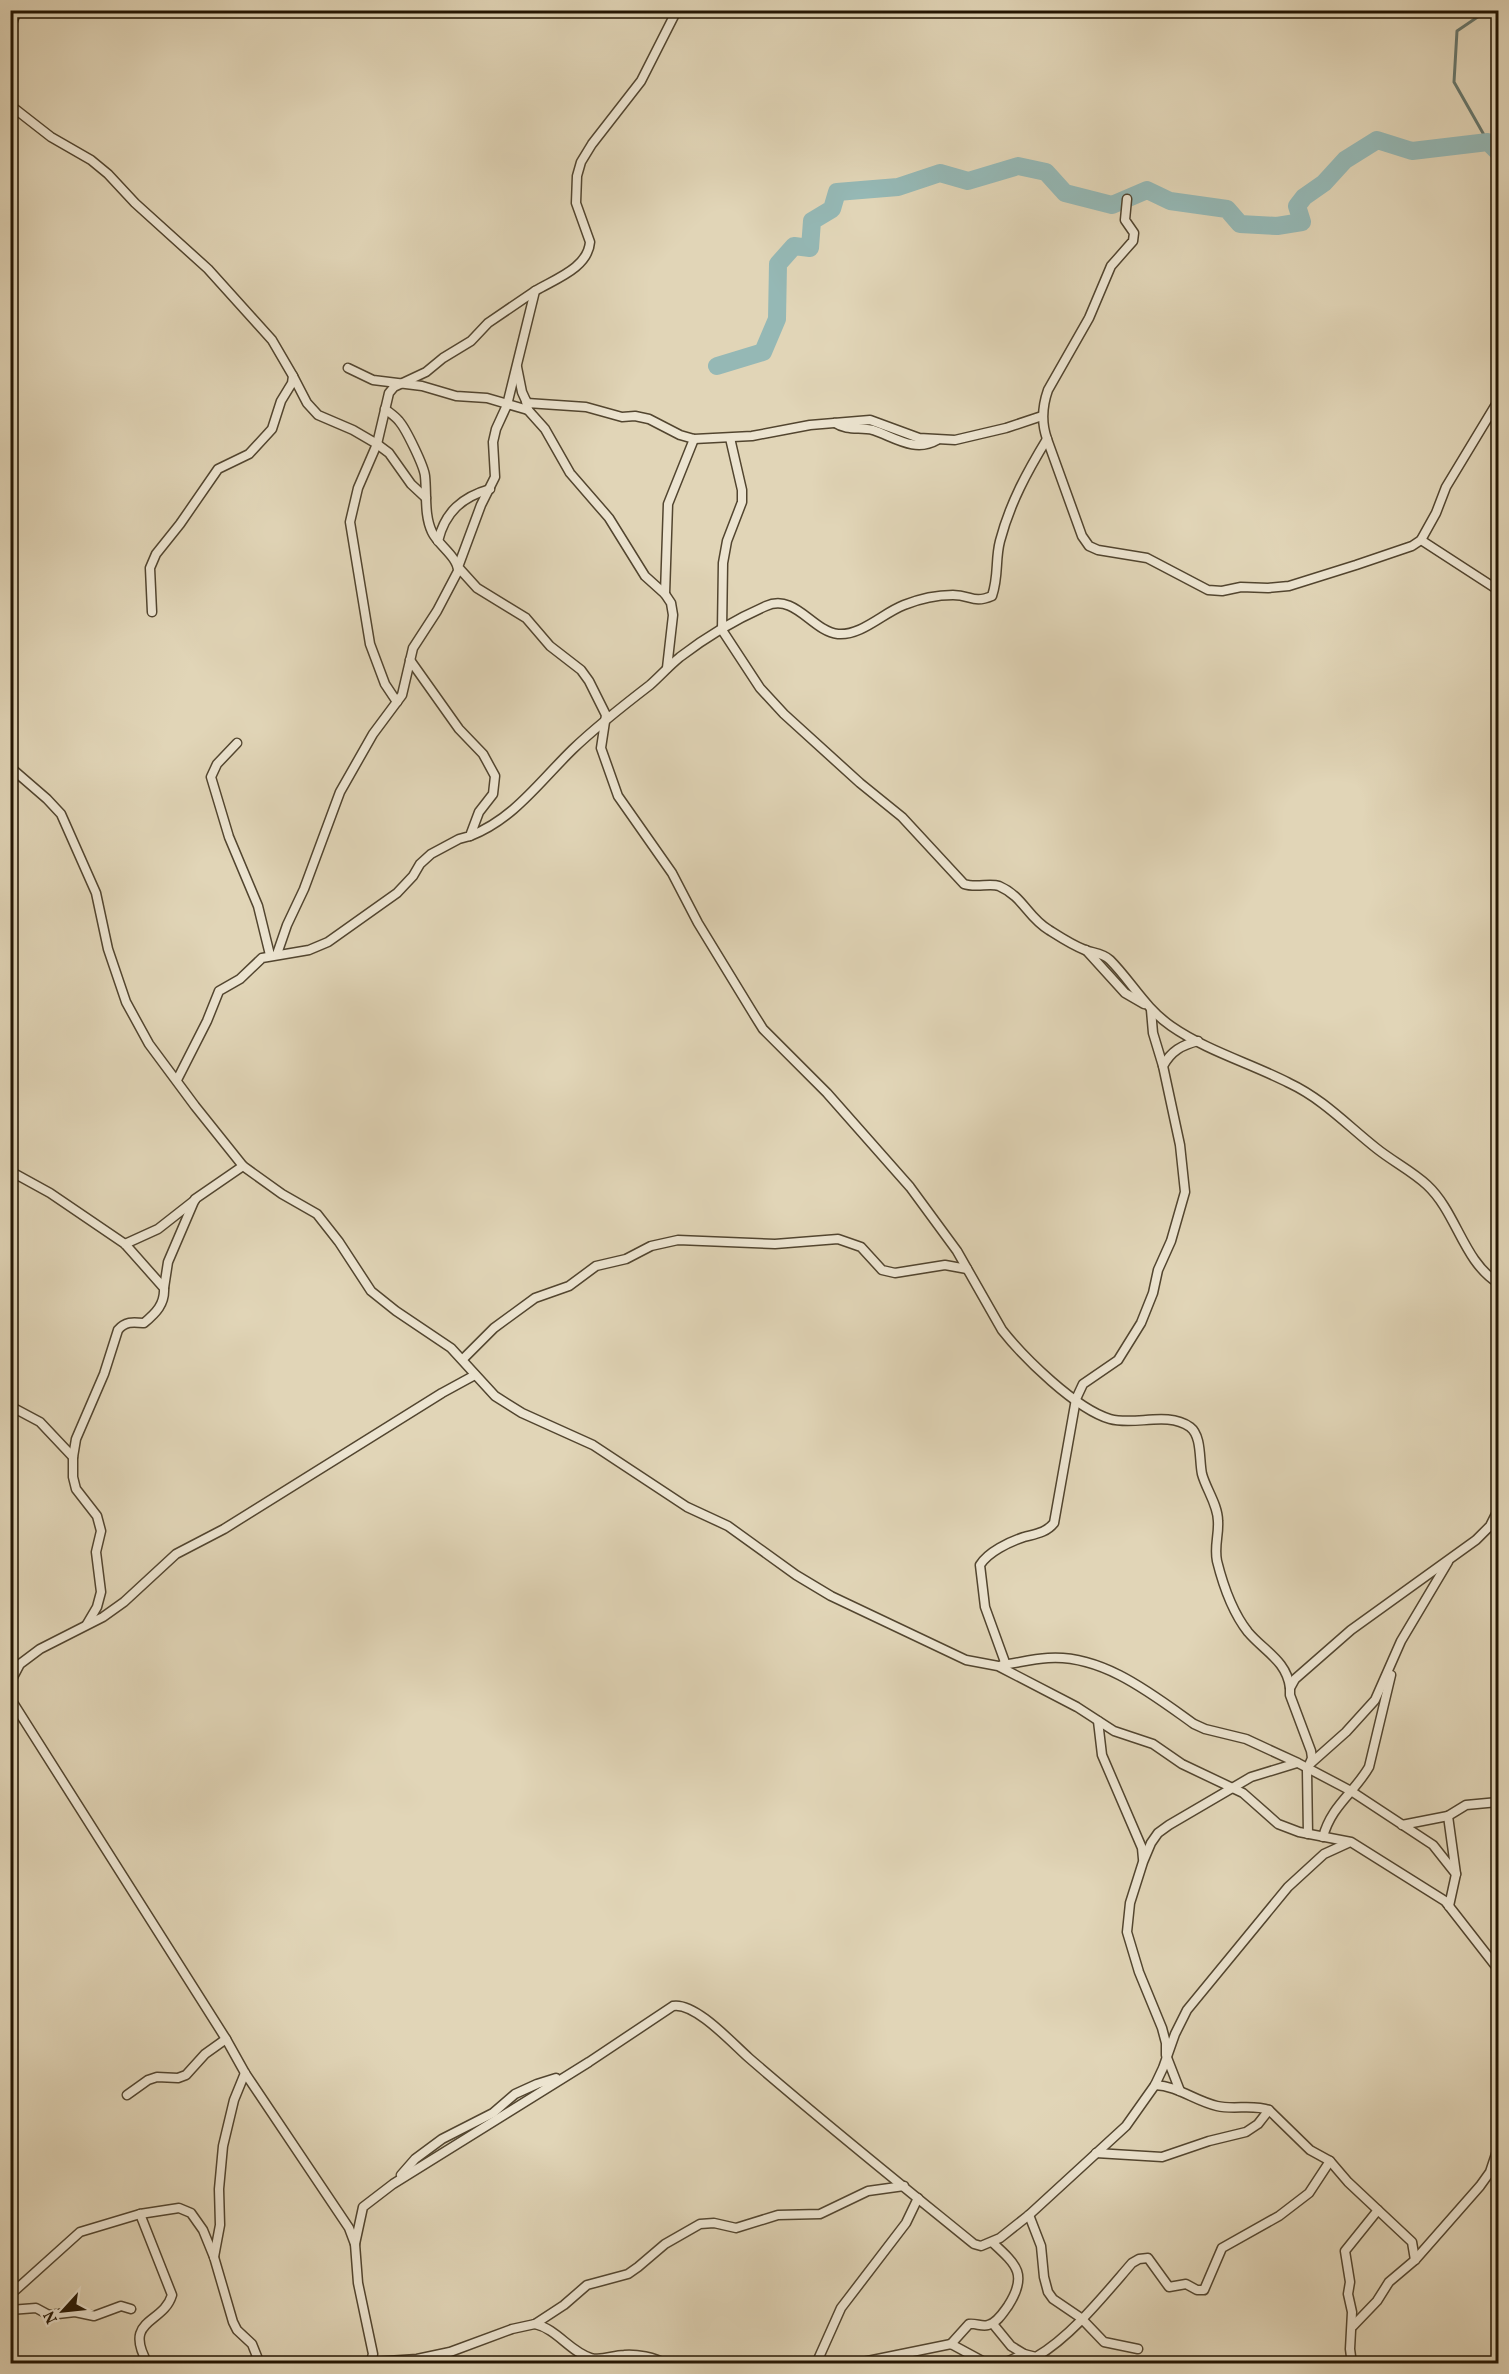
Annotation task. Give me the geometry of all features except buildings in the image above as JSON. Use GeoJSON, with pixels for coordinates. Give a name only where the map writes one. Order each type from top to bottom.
{"type":"FeatureCollection","features":[{"type":"Feature","properties":{"kind":"street"},"geometry":{"type":"LineString","coordinates":[[10,29],[16,10]]}},
{"type":"Feature","properties":{"kind":"street"},"geometry":{"type":"LineString","coordinates":[[397,702],[385,684],[369,645],[350,522],[358,488],[377,444],[389,393],[394,387],[426,372],[443,358],[471,341],[488,323],[579,265],[587,256],[590,242],[576,203],[577,176],[581,162],[592,144],[641,81],[677,10]]}},
{"type":"Feature","properties":{"kind":"street"},"geometry":{"type":"LineString","coordinates":[[10,105],[51,137],[91,160],[108,174],[135,203],[208,269],[272,340],[307,403],[318,415],[353,430],[389,453],[411,484],[426,498]]}},
{"type":"Feature","properties":{"kind":"street"},"geometry":{"type":"LineString","coordinates":[[1127,199],[1125,220],[1135,236],[1111,266],[1089,318],[1048,390],[1042,416],[1047,439],[1082,536],[1089,546],[1147,558],[1172,569],[1208,590],[1222,591],[1241,587],[1289,586],[1389,554],[1421,540],[1436,513],[1446,487],[1498,401]]}},
{"type":"Feature","properties":{"kind":"street"},"geometry":{"type":"LineString","coordinates":[[273,954],[347,776],[402,695],[412,648],[437,611],[490,489],[496,467],[493,442],[507,403],[535,291]]}},
{"type":"Feature","properties":{"kind":"street"},"geometry":{"type":"LineString","coordinates":[[516,366],[527,406],[550,436],[570,473],[609,518],[645,576],[665,594],[671,603],[673,615],[667,668]]}},
{"type":"Feature","properties":{"kind":"street"},"geometry":{"type":"LineString","coordinates":[[348,368],[373,380],[422,386],[456,396],[487,398],[527,406],[586,407],[622,417],[635,416],[649,419],[680,435],[694,439],[730,438],[835,423],[847,429],[870,430],[916,445],[930,444],[937,440],[955,440],[1006,428],[1042,416]]}},
{"type":"Feature","properties":{"kind":"street"},"geometry":{"type":"LineString","coordinates":[[152,612],[150,568],[156,554],[218,469],[249,453],[272,429],[281,401],[292,383],[293,376]]}},
{"type":"Feature","properties":{"kind":"street"},"geometry":{"type":"LineString","coordinates":[[385,409],[401,423],[420,461],[425,477],[430,526],[438,542],[477,588],[526,618],[561,656],[581,670],[604,707],[606,721],[601,736],[601,748],[618,796],[672,873],[698,923],[763,1029],[827,1093],[893,1167],[957,1251],[1010,1340],[1063,1391],[1094,1412],[1110,1419],[1180,1421],[1192,1429],[1197,1436],[1202,1475],[1217,1513],[1216,1553],[1231,1600],[1239,1619],[1248,1632],[1282,1664],[1289,1679],[1290,1695],[1311,1751],[1308,1834]]}},
{"type":"Feature","properties":{"kind":"street"},"geometry":{"type":"LineString","coordinates":[[730,438],[742,490],[742,502],[727,541],[723,563],[722,630],[760,688],[784,714],[860,783],[902,817],[957,879],[974,887],[995,885],[1011,892],[1048,930],[1086,950],[1109,958],[1149,1008],[1168,1025],[1310,1094],[1380,1151],[1420,1179],[1444,1206],[1483,1271],[1498,1283]]}},
{"type":"Feature","properties":{"kind":"street"},"geometry":{"type":"LineString","coordinates":[[665,594],[668,504],[694,439]]}},
{"type":"Feature","properties":{"kind":"street"},"geometry":{"type":"LineString","coordinates":[[177,1080],[207,1021],[219,991],[240,979],[262,958],[273,954],[309,950],[328,942],[397,893],[431,854],[459,839],[487,830],[504,819],[572,750],[667,668],[700,643],[777,602],[799,610],[830,633],[844,634],[902,605],[939,595],[956,595],[980,601],[992,596],[998,580],[999,543],[1008,512],[1017,490],[1047,439]]}},
{"type":"Feature","properties":{"kind":"street"},"geometry":{"type":"LineString","coordinates":[[438,542],[444,521],[461,501],[490,489]]}},
{"type":"Feature","properties":{"kind":"street"},"geometry":{"type":"LineString","coordinates":[[1421,540],[1498,590]]}},
{"type":"Feature","properties":{"kind":"street"},"geometry":{"type":"LineString","coordinates":[[410,660],[459,729],[483,754],[495,776],[493,794],[480,812],[470,836]]}},
{"type":"Feature","properties":{"kind":"street"},"geometry":{"type":"LineString","coordinates":[[237,743],[213,770],[211,777],[229,837],[258,906],[273,954]]}},
{"type":"Feature","properties":{"kind":"street"},"geometry":{"type":"LineString","coordinates":[[10,767],[61,814],[96,893],[108,949],[126,1002],[149,1044],[243,1166],[282,1194],[317,1214],[339,1242],[371,1291],[451,1348],[495,1396],[522,1413],[593,1445],[687,1507],[728,1526],[796,1575],[831,1596],[966,1660],[1002,1665],[1049,1658],[1087,1662],[1136,1685],[1194,1724],[1246,1739],[1309,1767],[1351,1791],[1433,1845],[1456,1874]]}},
{"type":"Feature","properties":{"kind":"street"},"geometry":{"type":"LineString","coordinates":[[1149,1008],[1180,1145],[1185,1192],[1171,1241],[1158,1270],[1153,1293],[1141,1323],[1118,1360],[1083,1384],[1076,1399],[1054,1523],[1046,1531],[1022,1538],[984,1558],[980,1565],[985,1607],[1002,1665],[1077,1707],[1114,1731],[1153,1744],[1182,1764],[1233,1787],[1254,1800],[1278,1824],[1308,1834],[1351,1842],[1449,1906],[1498,1968]]}},
{"type":"Feature","properties":{"kind":"street"},"geometry":{"type":"LineString","coordinates":[[1163,1066],[1176,1050],[1198,1041]]}},
{"type":"Feature","properties":{"kind":"street"},"geometry":{"type":"LineString","coordinates":[[125,1244],[158,1229],[195,1199],[243,1166]]}},
{"type":"Feature","properties":{"kind":"street"},"geometry":{"type":"LineString","coordinates":[[10,1171],[50,1193],[125,1244],[164,1288]]}},
{"type":"Feature","properties":{"kind":"street"},"geometry":{"type":"LineString","coordinates":[[87,1624],[97,1607],[101,1592],[96,1552],[101,1531],[97,1516],[76,1489],[73,1477],[73,1457],[76,1440],[104,1374],[118,1330],[130,1322],[144,1323],[156,1313],[164,1296],[168,1262],[195,1199]]}},
{"type":"Feature","properties":{"kind":"street"},"geometry":{"type":"LineString","coordinates":[[463,1359],[494,1328],[535,1298],[569,1286],[596,1266],[612,1264],[651,1246],[678,1240],[775,1244],[838,1239],[861,1247],[882,1270],[895,1273],[945,1264],[966,1269]]}},
{"type":"Feature","properties":{"kind":"street"},"geometry":{"type":"LineString","coordinates":[[10,1683],[20,1664],[40,1649],[103,1617],[124,1602],[176,1554],[224,1529],[442,1393],[475,1375]]}},
{"type":"Feature","properties":{"kind":"street"},"geometry":{"type":"LineString","coordinates":[[10,1406],[40,1422],[73,1457]]}},
{"type":"Feature","properties":{"kind":"street"},"geometry":{"type":"LineString","coordinates":[[1290,1688],[1302,1671],[1351,1630],[1476,1540],[1490,1527],[1498,1510]]}},
{"type":"Feature","properties":{"kind":"street"},"geometry":{"type":"LineString","coordinates":[[1309,1767],[1365,1712],[1386,1677],[1395,1654],[1452,1556]]}},
{"type":"Feature","properties":{"kind":"street"},"geometry":{"type":"LineString","coordinates":[[1323,1837],[1329,1816],[1369,1767],[1395,1654]]}},
{"type":"Feature","properties":{"kind":"street"},"geometry":{"type":"LineString","coordinates":[[10,1698],[226,2039],[245,2073],[348,2228],[355,2244]]}},
{"type":"Feature","properties":{"kind":"street"},"geometry":{"type":"LineString","coordinates":[[1098,1721],[1102,1755],[1142,1848],[1143,1862]]}},
{"type":"Feature","properties":{"kind":"street"},"geometry":{"type":"LineString","coordinates":[[1180,2091],[1166,2055],[1166,2043],[1161,2028],[1139,1972],[1127,1932],[1130,1903],[1143,1862],[1158,1833],[1233,1787],[1261,1773],[1298,1763]]}},
{"type":"Feature","properties":{"kind":"street"},"geometry":{"type":"LineString","coordinates":[[1402,1825],[1448,1816],[1466,1805],[1498,1802]]}},
{"type":"Feature","properties":{"kind":"street"},"geometry":{"type":"LineString","coordinates":[[1448,1816],[1456,1874],[1449,1906]]}},
{"type":"Feature","properties":{"kind":"street"},"geometry":{"type":"LineString","coordinates":[[348,2228],[363,2207],[393,2184],[608,2050],[663,2011],[681,2004],[706,2020],[977,2246],[993,2243],[1029,2215],[1126,2126],[1155,2085],[1187,2010],[1251,1935],[1274,1903],[1318,1858],[1330,1850],[1351,1842]]}},
{"type":"Feature","properties":{"kind":"street"},"geometry":{"type":"LineString","coordinates":[[127,2095],[148,2080],[157,2077],[178,2078],[186,2074],[205,2054],[226,2039]]}},
{"type":"Feature","properties":{"kind":"street"},"geometry":{"type":"LineString","coordinates":[[214,2257],[219,2236],[219,2190],[223,2146],[234,2100],[245,2073]]}},
{"type":"Feature","properties":{"kind":"street"},"geometry":{"type":"LineString","coordinates":[[1155,2085],[1167,2086],[1197,2100],[1218,2106],[1233,2109],[1262,2107],[1269,2110],[1310,2150],[1330,2162],[1413,2243],[1415,2260]]}},
{"type":"Feature","properties":{"kind":"street"},"geometry":{"type":"LineString","coordinates":[[1096,2153],[1162,2157],[1209,2141],[1246,2132],[1258,2124],[1269,2110]]}},
{"type":"Feature","properties":{"kind":"street"},"geometry":{"type":"LineString","coordinates":[[1353,2326],[1377,2301],[1389,2282],[1415,2260],[1480,2186],[1490,2172],[1498,2149]]}},
{"type":"Feature","properties":{"kind":"street"},"geometry":{"type":"LineString","coordinates":[[1002,2364],[1040,2355],[1081,2318],[1132,2263],[1145,2257],[1169,2287],[1186,2284],[1197,2290],[1204,2290],[1222,2248],[1295,2204],[1309,2193],[1330,2162]]}},
{"type":"Feature","properties":{"kind":"street"},"geometry":{"type":"LineString","coordinates":[[363,2207],[355,2244],[358,2283],[373,2354],[372,2363],[417,2359],[450,2352],[512,2329],[535,2324],[564,2305],[587,2285],[628,2274],[665,2244],[700,2224],[714,2223],[736,2228],[778,2215],[820,2214],[858,2194],[904,2186]]}},
{"type":"Feature","properties":{"kind":"street"},"geometry":{"type":"LineString","coordinates":[[816,2364],[841,2307],[906,2223],[918,2198]]}},
{"type":"Feature","properties":{"kind":"street"},"geometry":{"type":"LineString","coordinates":[[10,2295],[80,2232],[140,2214],[179,2208],[191,2213],[203,2230],[214,2257],[233,2322],[237,2330],[252,2344],[260,2364]]}},
{"type":"Feature","properties":{"kind":"street"},"geometry":{"type":"LineString","coordinates":[[1352,2364],[1350,2349],[1353,2326],[1346,2251],[1378,2210]]}},
{"type":"Feature","properties":{"kind":"street"},"geometry":{"type":"LineString","coordinates":[[140,2214],[172,2295],[170,2302],[144,2326],[140,2335],[142,2351],[148,2364]]}},
{"type":"Feature","properties":{"kind":"street"},"geometry":{"type":"LineString","coordinates":[[1029,2215],[1041,2246],[1048,2292],[1063,2307],[1081,2318],[1104,2342],[1137,2349]]}},
{"type":"Feature","properties":{"kind":"street"},"geometry":{"type":"LineString","coordinates":[[853,2364],[951,2344],[969,2324],[984,2326],[993,2324],[1014,2296],[1020,2280],[1017,2270],[993,2243]]}},
{"type":"Feature","properties":{"kind":"street"},"geometry":{"type":"LineString","coordinates":[[10,2310],[36,2308],[49,2315],[75,2312],[94,2316],[121,2306],[131,2309]]}},
{"type":"Feature","properties":{"kind":"street"},"geometry":{"type":"LineString","coordinates":[[535,2324],[544,2326],[576,2350],[594,2359],[624,2355],[658,2360],[665,2364]]}},
{"type":"Feature","properties":{"kind":"street"},"geometry":{"type":"LineString","coordinates":[[993,2324],[1011,2346],[1030,2358]]}},
{"type":"Feature","properties":{"kind":"street"},"geometry":{"type":"LineString","coordinates":[[951,2344],[988,2364]]}},
{"type":"Feature","properties":{"kind":"waterway"},"geometry":{"type":"LineString","coordinates":[[1483,10],[1482,14],[1457,31],[1454,82],[1488,142]]}},
{"type":"Feature","properties":{"kind":"waterway"},"geometry":{"type":"LineString","coordinates":[[717,366],[763,352],[777,319],[778,264],[794,246],[810,248],[812,221],[832,209],[837,192],[898,187],[940,173],[968,181],[1018,166],[1046,172],[1065,193],[1112,205],[1147,190],[1170,201],[1227,209],[1240,224],[1277,226],[1302,222],[1297,206],[1304,197],[1324,183],[1345,160],[1377,140],[1412,151],[1488,142],[1498,152]]}}]}
